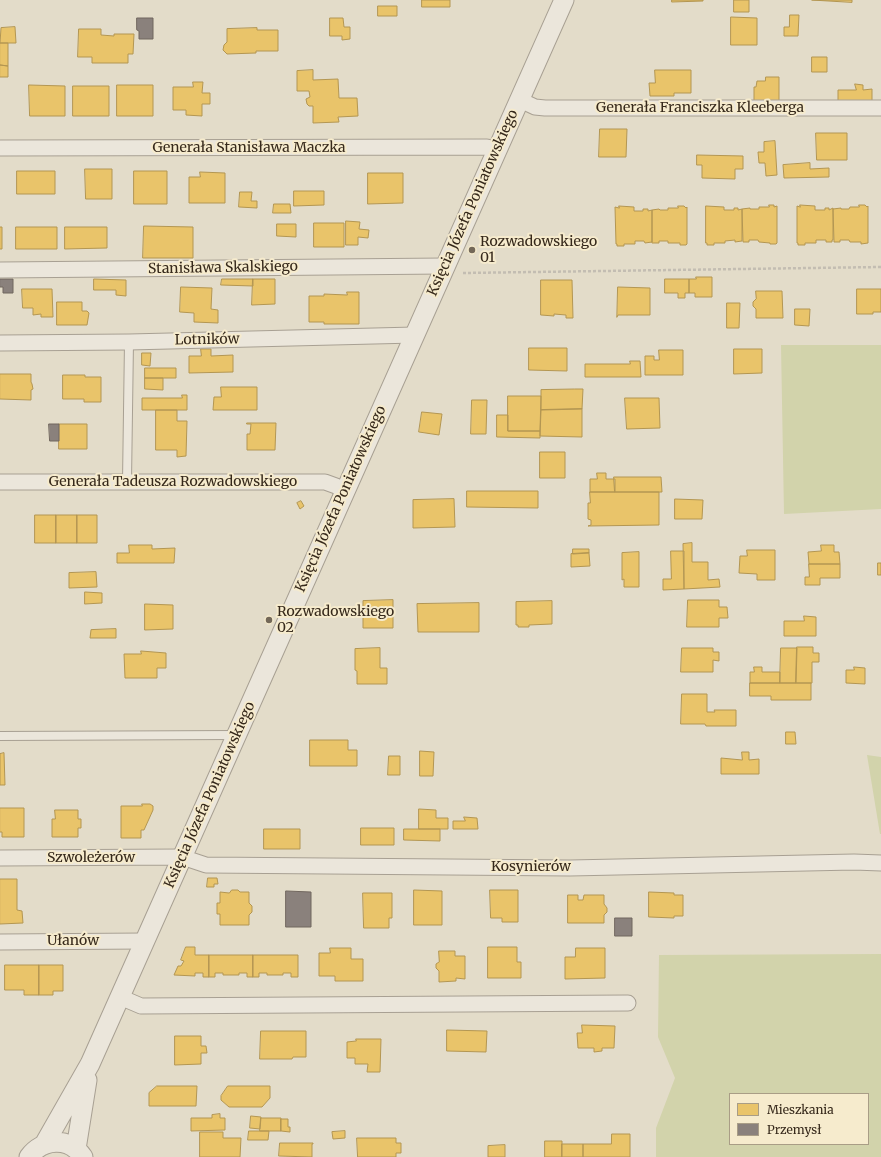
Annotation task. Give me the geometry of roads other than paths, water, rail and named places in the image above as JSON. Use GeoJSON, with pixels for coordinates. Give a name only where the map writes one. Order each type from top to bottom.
{"type":"FeatureCollection","features":[{"type":"Feature","properties":{"kind":"street","name":"Księcia Józefa Poniatowskiego"},"geometry":{"type":"LineString","coordinates":[[46,1144],[90,1064],[564,0]]}},
{"type":"Feature","properties":{"kind":"street","name":"Generała Franciszka Kleeberga"},"geometry":{"type":"LineString","coordinates":[[520,100],[535,107],[545,108],[881,108]]}},
{"type":"Feature","properties":{"kind":"street","name":"Generała Stanisława Maczka"},"geometry":{"type":"LineString","coordinates":[[0,148],[487,147],[497,151]]}},
{"type":"Feature","properties":{"kind":"street","name":"Stanisława Skalskiego"},"geometry":{"type":"LineString","coordinates":[[0,270],[444,269]]}},
{"type":"Feature","properties":{"kind":"street","name":"Lotników"},"geometry":{"type":"LineString","coordinates":[[0,343],[129,342],[415,335]]}},
{"type":"Feature","properties":{"kind":"street","name":"Generała Tadeusza Rozwadowskiego"},"geometry":{"type":"LineString","coordinates":[[0,482],[325,482],[345,491]]}},
{"type":"Feature","properties":{"kind":"street","name":"Szwoleżerów"},"geometry":{"type":"LineString","coordinates":[[0,858],[182,857]]}},
{"type":"Feature","properties":{"kind":"street","name":"Kosynierów"},"geometry":{"type":"LineString","coordinates":[[182,857],[206,865],[570,868],[854,862],[881,863]]}},
{"type":"Feature","properties":{"kind":"street","name":"Ułanów"},"geometry":{"type":"LineString","coordinates":[[0,942],[145,941]]}},
{"type":"Feature","properties":{"kind":"street"},"geometry":{"type":"LineString","coordinates":[[120,997],[141,1006],[628,1003]]}},
{"type":"Feature","properties":{"kind":"street","name":"Księcia Józefa Poniatowskiego"},"geometry":{"type":"LineString","coordinates":[[79,1153],[90,1064]]}},
{"type":"Feature","properties":{"kind":"street"},"geometry":{"type":"LineString","coordinates":[[29,1157],[38,1147],[53,1142],[61,1142],[79,1153]]}},
{"type":"Feature","properties":{"kind":"lane"},"geometry":{"type":"LineString","coordinates":[[127,481],[129,342]]}},
{"type":"Feature","properties":{"kind":"lane"},"geometry":{"type":"LineString","coordinates":[[0,736],[236,735]]}},
{"type":"Feature","properties":{"kind":"place","name":"Rozwadowskiego 01"},"geometry":{"type":"Point","coordinates":[472,250]}},
{"type":"Feature","properties":{"kind":"place","name":"Rozwadowskiego 02"},"geometry":{"type":"Point","coordinates":[269,620]}}]}
